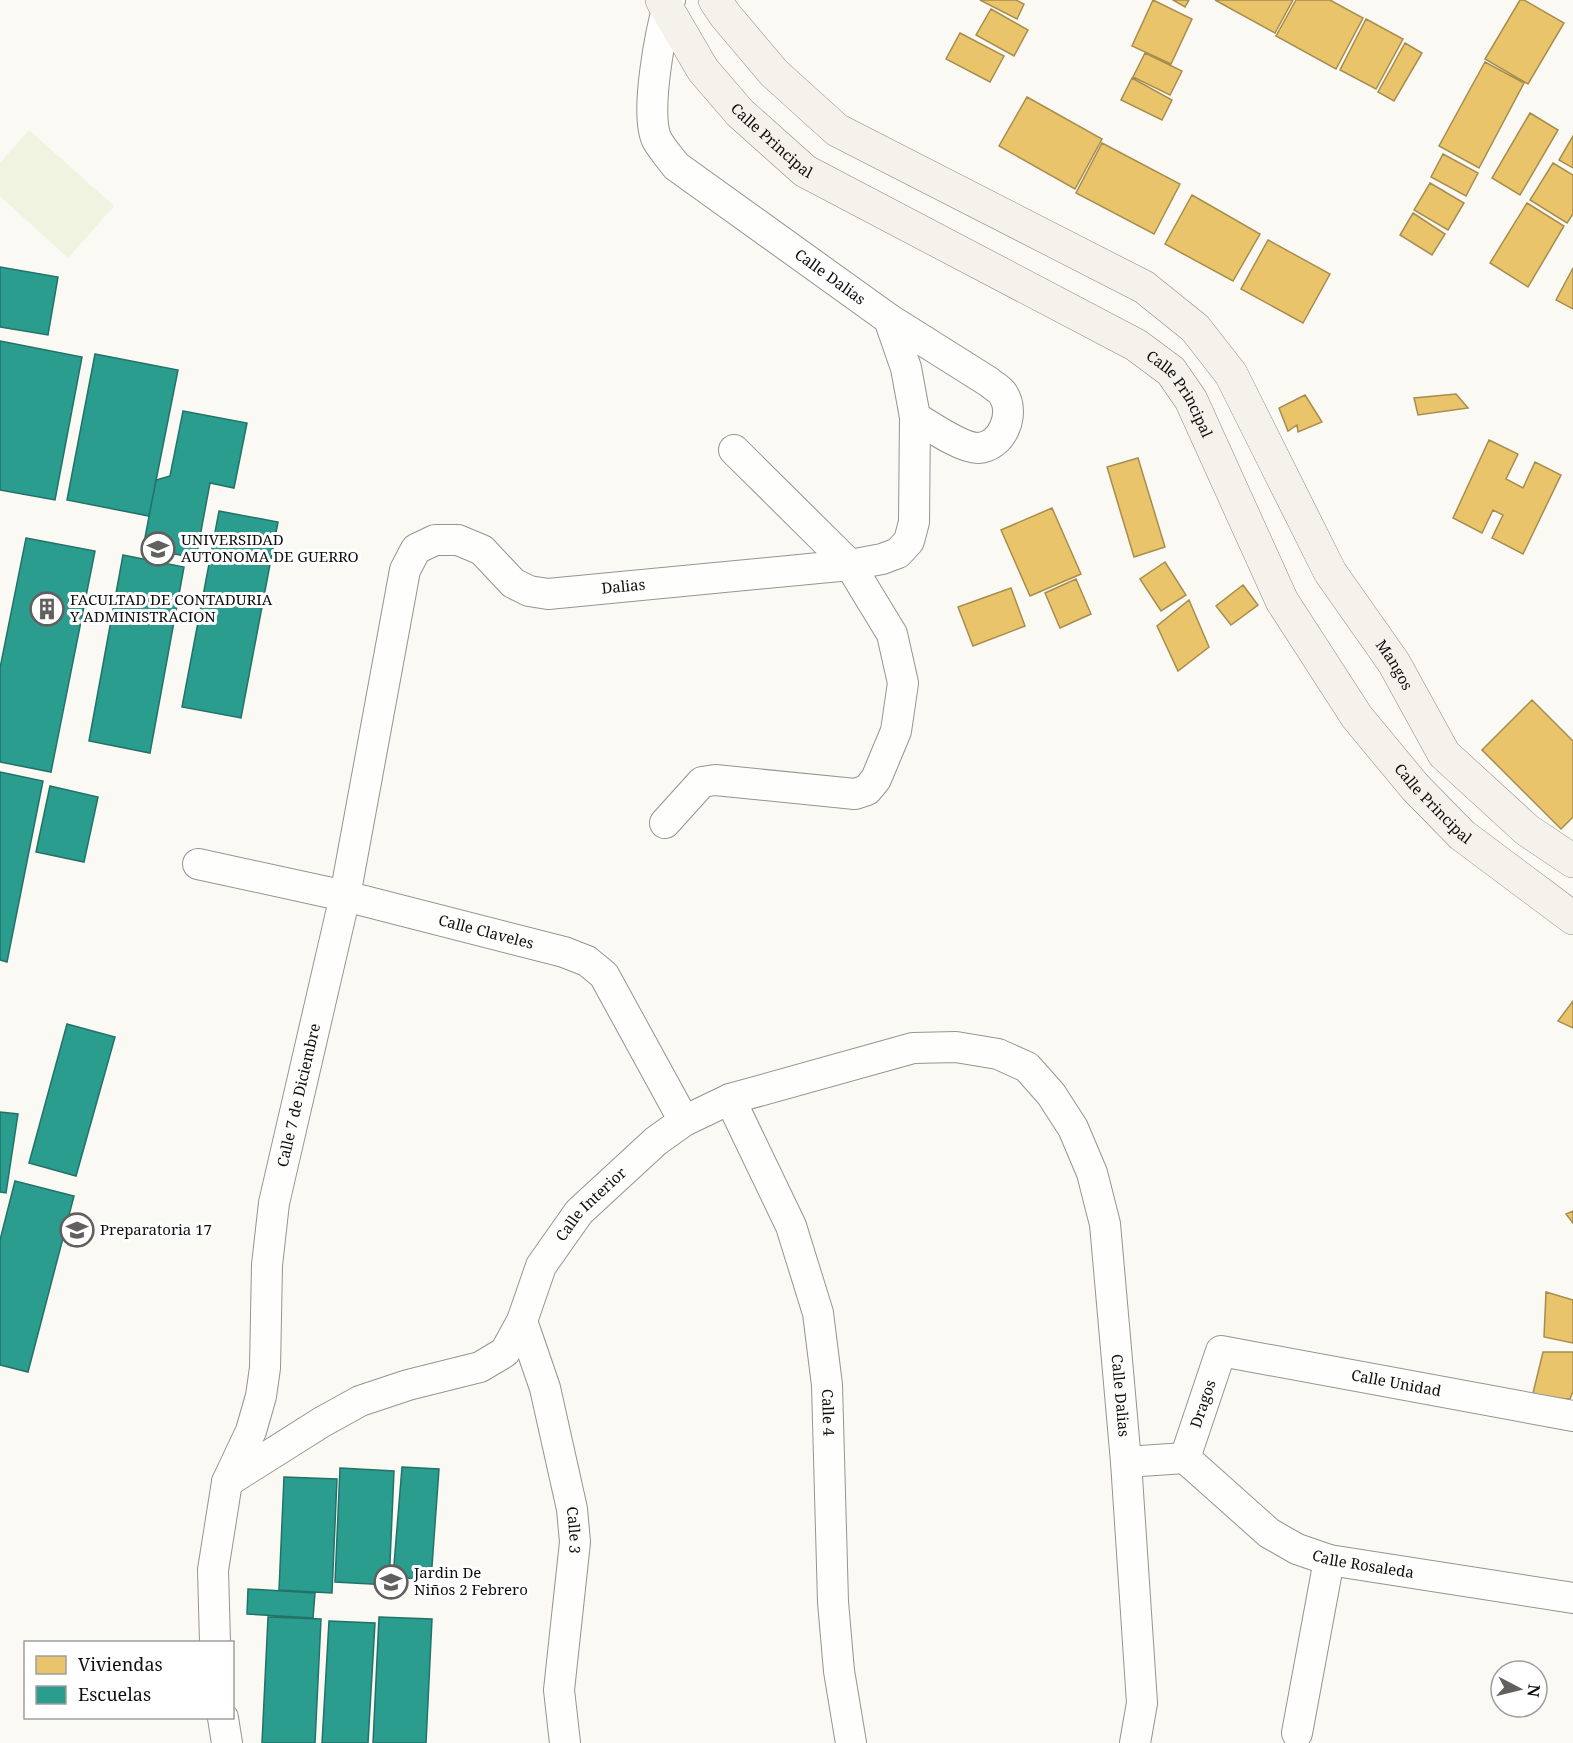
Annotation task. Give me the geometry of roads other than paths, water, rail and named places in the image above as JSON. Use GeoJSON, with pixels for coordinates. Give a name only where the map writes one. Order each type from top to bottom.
{"type":"FeatureCollection","features":[{"type":"Feature","properties":{"kind":"street"},"geometry":{"type":"LineString","coordinates":[[715,0],[774,73],[837,130],[1144,288],[1195,328],[1230,374],[1260,434],[1217,459]]}},
{"type":"Feature","properties":{"kind":"street","name":"Calle Dalias"},"geometry":{"type":"LineString","coordinates":[[666,3],[654,79],[653,115],[656,138],[676,166],[889,319],[989,382],[1003,393],[1008,405],[1008,420],[1002,434],[990,445],[977,448],[966,446],[915,417]]}},
{"type":"Feature","properties":{"kind":"street","name":"Calle Principal"},"geometry":{"type":"LineString","coordinates":[[666,3],[703,70],[740,113],[805,171],[1136,345],[1171,371],[1191,400],[1282,601],[1357,717],[1415,788],[1462,835],[1573,918]]}},
{"type":"Feature","properties":{"kind":"street"},"geometry":{"type":"LineString","coordinates":[[850,564],[882,559],[898,553],[909,540],[914,522],[915,417],[906,368],[889,319]]}},
{"type":"Feature","properties":{"kind":"street","name":"Mangos"},"geometry":{"type":"LineString","coordinates":[[1260,434],[1330,572],[1394,663],[1444,754],[1527,830],[1573,861]]}},
{"type":"Feature","properties":{"kind":"street"},"geometry":{"type":"LineString","coordinates":[[665,823],[702,782],[715,780],[855,795],[867,790],[876,779],[896,731],[903,683],[892,634],[850,564],[734,450]]}},
{"type":"Feature","properties":{"kind":"street","name":"Dalias"},"geometry":{"type":"LineString","coordinates":[[416,549],[435,540],[458,540],[482,550],[513,583],[529,591],[548,594],[850,564]]}},
{"type":"Feature","properties":{"kind":"street","name":"Calle 7 de Diciembre"},"geometry":{"type":"LineString","coordinates":[[215,1641],[213,1570],[227,1482],[251,1431],[266,1368],[267,1265],[274,1203],[345,897],[405,570],[416,549]]}},
{"type":"Feature","properties":{"kind":"street","name":"Calle Claveles"},"geometry":{"type":"LineString","coordinates":[[198,864],[345,897],[564,952],[587,961],[604,975],[684,1121]]}},
{"type":"Feature","properties":{"kind":"street","name":"Calle Interior"},"geometry":{"type":"LineString","coordinates":[[227,1482],[322,1422],[360,1401],[408,1385],[480,1367],[505,1352],[522,1321],[541,1266],[579,1212],[656,1141],[684,1121],[730,1099],[913,1048],[956,1047],[998,1054],[1027,1067]]}},
{"type":"Feature","properties":{"kind":"street","name":"Calle Dalias"},"geometry":{"type":"LineString","coordinates":[[1027,1067],[1051,1094],[1073,1128],[1092,1173],[1105,1224],[1126,1462],[1142,1703],[1134,1743]]}},
{"type":"Feature","properties":{"kind":"street","name":"Calle 4"},"geometry":{"type":"LineString","coordinates":[[730,1099],[791,1226],[818,1313],[827,1385],[833,1602],[839,1671],[851,1743]]}},
{"type":"Feature","properties":{"kind":"street","name":"Calle 3"},"geometry":{"type":"LineString","coordinates":[[522,1321],[545,1388],[572,1509],[575,1542],[559,1689],[565,1743]]}},
{"type":"Feature","properties":{"kind":"street","name":"Calle Unidad"},"geometry":{"type":"LineString","coordinates":[[1221,1351],[1573,1416]]}},
{"type":"Feature","properties":{"kind":"street","name":"Dragos"},"geometry":{"type":"LineString","coordinates":[[1185,1458],[1221,1351]]}},
{"type":"Feature","properties":{"kind":"street"},"geometry":{"type":"LineString","coordinates":[[1126,1462],[1185,1458]]}},
{"type":"Feature","properties":{"kind":"street","name":"Calle Rosaleda"},"geometry":{"type":"LineString","coordinates":[[1185,1458],[1269,1533],[1297,1549],[1329,1560],[1572,1595]]}},
{"type":"Feature","properties":{"kind":"street"},"geometry":{"type":"LineString","coordinates":[[1297,1733],[1329,1560]]}},
{"type":"Feature","properties":{"kind":"street"},"geometry":{"type":"LineString","coordinates":[[223,1719],[227,1743]]}},
{"type":"Feature","properties":{"kind":"place","name":"UNIVERSIDAD AUTONOMA DE GUERRO"},"geometry":{"type":"Point","coordinates":[158,549]}},
{"type":"Feature","properties":{"kind":"place","name":"FACULTAD DE CONTADURIA Y ADMINISTRACION"},"geometry":{"type":"Point","coordinates":[47,609]}},
{"type":"Feature","properties":{"kind":"place","name":"Preparatoria 17"},"geometry":{"type":"Point","coordinates":[77,1230]}},
{"type":"Feature","properties":{"kind":"place","name":"Jardin De Niños 2 Febrero"},"geometry":{"type":"Point","coordinates":[391,1582]}}]}
